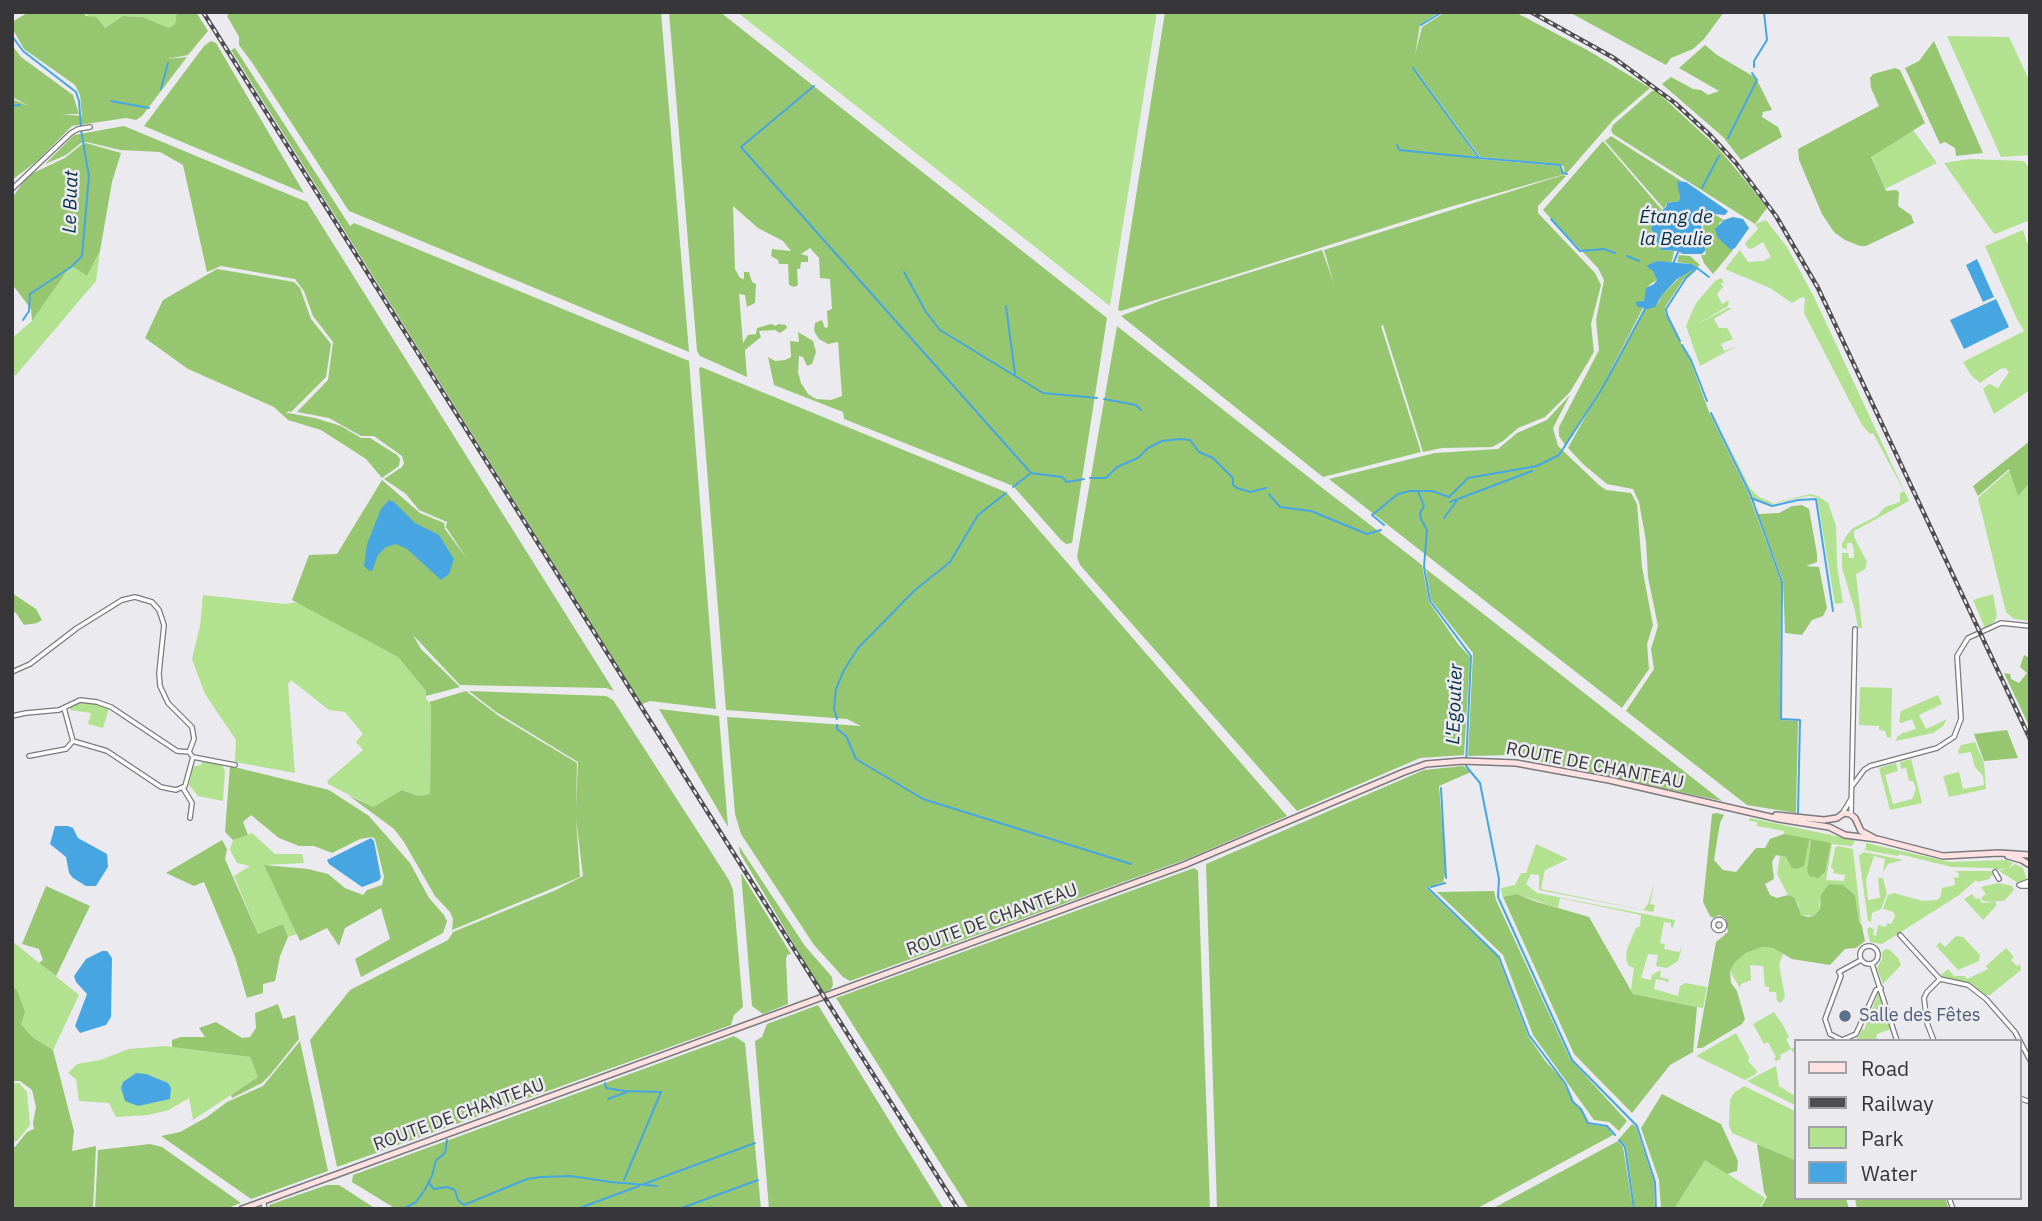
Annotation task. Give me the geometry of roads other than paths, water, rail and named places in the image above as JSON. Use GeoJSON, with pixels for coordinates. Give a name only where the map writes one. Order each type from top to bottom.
{"type":"FeatureCollection","features":[{"type":"Feature","properties":{"kind":"main road","name":"ROUTE DE CHANTEAU"},"geometry":{"type":"LineString","coordinates":[[242,1209],[1184,865],[1411,769],[1437,763],[1516,763],[1552,769],[1836,829],[1842,834],[1877,839],[1943,856],[2030,855]]}},
{"type":"Feature","properties":{"kind":"main road","name":"ROUTE DE CHANTEAU"},"geometry":{"type":"LineString","coordinates":[[1761,814],[1824,820],[1851,814],[1863,832],[1877,839]]}},
{"type":"Feature","properties":{"kind":"main road"},"geometry":{"type":"LineString","coordinates":[[1836,829],[1839,816]]}},
{"type":"Feature","properties":{"kind":"main road"},"geometry":{"type":"LineString","coordinates":[[1848,834],[1855,830],[1857,824]]}},
{"type":"Feature","properties":{"kind":"main road","name":"ROUTE DE CHANTEAU"},"geometry":{"type":"LineString","coordinates":[[1984,855],[2012,856],[2030,865]]}},
{"type":"Feature","properties":{"kind":"street"},"geometry":{"type":"LineString","coordinates":[[12,189],[71,133],[90,127]]}},
{"type":"Feature","properties":{"kind":"street"},"geometry":{"type":"LineString","coordinates":[[12,672],[30,664],[70,632],[122,600],[135,597],[152,602],[159,610],[164,625],[160,686],[168,703],[192,727],[194,739],[189,752]]}},
{"type":"Feature","properties":{"kind":"street"},"geometry":{"type":"LineString","coordinates":[[1839,816],[1847,809],[1853,788],[1864,770],[1937,748],[1954,737],[1961,719],[1956,664],[1958,651],[1968,638],[2001,623],[2030,626]]}},
{"type":"Feature","properties":{"kind":"street"},"geometry":{"type":"LineString","coordinates":[[1851,814],[1855,629]]}},
{"type":"Feature","properties":{"kind":"street"},"geometry":{"type":"LineString","coordinates":[[12,716],[64,708],[80,700],[108,705],[173,749],[189,752],[193,757],[235,765]]}},
{"type":"Feature","properties":{"kind":"street"},"geometry":{"type":"LineString","coordinates":[[64,708],[73,741]]}},
{"type":"Feature","properties":{"kind":"street"},"geometry":{"type":"LineString","coordinates":[[73,741],[107,751],[161,787],[176,790],[183,788],[186,783],[193,757]]}},
{"type":"Feature","properties":{"kind":"street"},"geometry":{"type":"LineString","coordinates":[[29,756],[66,749],[73,741]]}},
{"type":"Feature","properties":{"kind":"street"},"geometry":{"type":"LineString","coordinates":[[183,788],[192,803],[190,818]]}},
{"type":"Feature","properties":{"kind":"street"},"geometry":{"type":"LineString","coordinates":[[1995,872],[1999,879]]}},
{"type":"Feature","properties":{"kind":"street"},"geometry":{"type":"LineString","coordinates":[[2030,881],[2019,885],[2024,888],[2030,886]]}},
{"type":"Feature","properties":{"kind":"street"},"geometry":{"type":"LineString","coordinates":[[1900,935],[1940,979],[1968,985],[1986,999],[2019,1039]]}},
{"type":"Feature","properties":{"kind":"street"},"geometry":{"type":"LineString","coordinates":[[1872,947],[1878,956],[1872,964],[1861,960],[1860,953],[1863,949],[1872,947]]}},
{"type":"Feature","properties":{"kind":"street"},"geometry":{"type":"LineString","coordinates":[[1840,1039],[1830,1034],[1825,1019],[1841,976],[1839,972],[1861,960]]}},
{"type":"Feature","properties":{"kind":"street"},"geometry":{"type":"LineString","coordinates":[[1872,964],[1896,1039]]}},
{"type":"Feature","properties":{"kind":"street"},"geometry":{"type":"LineString","coordinates":[[1933,1039],[1929,1032],[1924,1001],[1927,992],[1940,979]]}},
{"type":"Feature","properties":{"kind":"street"},"geometry":{"type":"LineString","coordinates":[[1844,1039],[1856,1034],[1876,990],[1881,988]]}},
{"type":"Feature","properties":{"kind":"street"},"geometry":{"type":"LineString","coordinates":[[2021,1043],[2030,1060]]}},
{"type":"Feature","properties":{"kind":"street"},"geometry":{"type":"LineString","coordinates":[[263,1201],[265,1209]]}},
{"type":"Feature","properties":{"kind":"water","name":"Étang de la Beulie"},"geometry":{"type":"Polygon","coordinates":[[[1677,181],[1686,182],[1728,211],[1725,215],[1714,214],[1702,220],[1701,241],[1706,250],[1702,254],[1661,250],[1651,228],[1656,215],[1667,203],[1679,201],[1677,181]]]}},
{"type":"Feature","properties":{"kind":"water"},"geometry":{"type":"Polygon","coordinates":[[[1733,217],[1743,219],[1749,228],[1731,250],[1718,238],[1715,229],[1724,220],[1733,217]]]}},
{"type":"Feature","properties":{"kind":"water"},"geometry":{"type":"Polygon","coordinates":[[[1977,259],[1994,297],[1983,302],[1966,265],[1977,259]]]}},
{"type":"Feature","properties":{"kind":"water"},"geometry":{"type":"Polygon","coordinates":[[[1657,261],[1697,267],[1677,279],[1655,307],[1638,307],[1635,302],[1644,301],[1646,288],[1657,280],[1653,271],[1646,266],[1657,261]]]}},
{"type":"Feature","properties":{"kind":"water"},"geometry":{"type":"Polygon","coordinates":[[[1996,299],[2009,327],[1964,349],[1950,320],[1996,299]]]}},
{"type":"Feature","properties":{"kind":"water"},"geometry":{"type":"Polygon","coordinates":[[[389,500],[415,523],[439,535],[454,559],[449,574],[441,580],[407,549],[396,544],[386,547],[378,555],[372,571],[364,566],[367,544],[381,509],[389,500]]]}},
{"type":"Feature","properties":{"kind":"water"},"geometry":{"type":"Polygon","coordinates":[[[55,826],[73,828],[78,838],[107,854],[108,867],[96,886],[86,886],[69,873],[66,857],[50,844],[55,826]]]}},
{"type":"Feature","properties":{"kind":"water"},"geometry":{"type":"Polygon","coordinates":[[[371,838],[374,841],[381,878],[362,887],[327,860],[371,838]]]}},
{"type":"Feature","properties":{"kind":"water"},"geometry":{"type":"Polygon","coordinates":[[[107,951],[112,958],[111,1017],[106,1025],[80,1033],[75,1026],[87,994],[74,976],[86,959],[107,951]]]}},
{"type":"Feature","properties":{"kind":"water"},"geometry":{"type":"Polygon","coordinates":[[[136,1073],[168,1083],[171,1088],[170,1099],[138,1106],[125,1101],[121,1088],[123,1082],[136,1073]]]}},
{"type":"Feature","properties":{"kind":"waterway"},"geometry":{"type":"LineString","coordinates":[[1421,25],[1442,12]]}},
{"type":"Feature","properties":{"kind":"waterway","name":"L'Egoutier"},"geometry":{"type":"LineString","coordinates":[[1754,67],[1754,61],[1767,40],[1764,12]]}},
{"type":"Feature","properties":{"kind":"waterway","name":"Le Buat"},"geometry":{"type":"LineString","coordinates":[[12,36],[23,51],[76,92],[81,126]]}},
{"type":"Feature","properties":{"kind":"waterway"},"geometry":{"type":"LineString","coordinates":[[161,89],[168,63]]}},
{"type":"Feature","properties":{"kind":"waterway"},"geometry":{"type":"LineString","coordinates":[[1413,68],[1479,158],[1560,165],[1563,173],[1567,174]]}},
{"type":"Feature","properties":{"kind":"waterway","name":"L'Egoutier"},"geometry":{"type":"LineString","coordinates":[[1728,138],[1757,80],[1752,73]]}},
{"type":"Feature","properties":{"kind":"waterway"},"geometry":{"type":"LineString","coordinates":[[814,86],[741,147],[1031,473]]}},
{"type":"Feature","properties":{"kind":"waterway"},"geometry":{"type":"LineString","coordinates":[[111,101],[149,108]]}},
{"type":"Feature","properties":{"kind":"waterway"},"geometry":{"type":"LineString","coordinates":[[12,106],[20,105]]}},
{"type":"Feature","properties":{"kind":"waterway","name":"Le Buat"},"geometry":{"type":"LineString","coordinates":[[23,320],[29,311],[30,294],[71,267],[82,256],[89,176],[81,130]]}},
{"type":"Feature","properties":{"kind":"waterway"},"geometry":{"type":"LineString","coordinates":[[1397,145],[1399,150],[1479,158]]}},
{"type":"Feature","properties":{"kind":"waterway","name":"L'Egoutier"},"geometry":{"type":"LineString","coordinates":[[1702,188],[1719,156]]}},
{"type":"Feature","properties":{"kind":"waterway"},"geometry":{"type":"LineString","coordinates":[[1551,219],[1580,251],[1604,249],[1615,253]]}},
{"type":"Feature","properties":{"kind":"waterway","name":"L'Egoutier"},"geometry":{"type":"LineString","coordinates":[[1673,264],[1679,250]]}},
{"type":"Feature","properties":{"kind":"waterway"},"geometry":{"type":"LineString","coordinates":[[1627,256],[1639,261]]}},
{"type":"Feature","properties":{"kind":"waterway"},"geometry":{"type":"LineString","coordinates":[[1680,341],[1666,309],[1686,278],[1697,268],[1709,277]]}},
{"type":"Feature","properties":{"kind":"waterway"},"geometry":{"type":"LineString","coordinates":[[904,272],[926,312],[940,330],[1043,393],[1097,398]]}},
{"type":"Feature","properties":{"kind":"waterway"},"geometry":{"type":"LineString","coordinates":[[1006,306],[1015,374]]}},
{"type":"Feature","properties":{"kind":"waterway","name":"L'Egoutier"},"geometry":{"type":"LineString","coordinates":[[1384,525],[1372,515],[1398,494],[1432,491],[1449,497],[1468,478],[1537,466],[1559,455],[1603,387],[1646,307]]}},
{"type":"Feature","properties":{"kind":"waterway"},"geometry":{"type":"LineString","coordinates":[[1682,345],[1691,360],[1707,401]]}},
{"type":"Feature","properties":{"kind":"waterway"},"geometry":{"type":"LineString","coordinates":[[1104,399],[1136,405],[1141,410]]}},
{"type":"Feature","properties":{"kind":"waterway"},"geometry":{"type":"LineString","coordinates":[[1711,413],[1751,496],[1782,582],[1781,719],[1800,720],[1798,813]]}},
{"type":"Feature","properties":{"kind":"waterway"},"geometry":{"type":"LineString","coordinates":[[1090,478],[1106,478],[1117,467],[1138,458],[1148,448],[1162,441],[1180,439],[1190,440],[1199,452],[1213,458],[1233,478],[1233,485],[1237,488],[1250,492],[1266,488]]}},
{"type":"Feature","properties":{"kind":"waterway"},"geometry":{"type":"LineString","coordinates":[[1450,502],[1532,471]]}},
{"type":"Feature","properties":{"kind":"waterway"},"geometry":{"type":"LineString","coordinates":[[1013,487],[1031,473],[1062,477],[1067,482],[1084,479]]}},
{"type":"Feature","properties":{"kind":"waterway","name":"L'Egoutier"},"geometry":{"type":"LineString","coordinates":[[1418,491],[1424,506],[1420,513],[1421,519],[1427,530],[1424,567],[1430,601],[1471,656],[1466,766],[1480,783],[1499,879],[1498,897],[1572,1060],[1637,1126],[1655,1182],[1656,1209]]}},
{"type":"Feature","properties":{"kind":"waterway"},"geometry":{"type":"LineString","coordinates":[[837,719],[834,709],[836,689],[858,648],[915,590],[950,562],[978,515],[1006,493]]}},
{"type":"Feature","properties":{"kind":"waterway"},"geometry":{"type":"LineString","coordinates":[[1269,494],[1280,507],[1311,511],[1367,534],[1381,530]]}},
{"type":"Feature","properties":{"kind":"waterway"},"geometry":{"type":"LineString","coordinates":[[1751,498],[1772,506],[1816,499],[1833,611]]}},
{"type":"Feature","properties":{"kind":"waterway"},"geometry":{"type":"LineString","coordinates":[[1444,518],[1458,499]]}},
{"type":"Feature","properties":{"kind":"waterway"},"geometry":{"type":"LineString","coordinates":[[837,725],[837,729],[846,736],[856,759],[923,799],[1131,864]]}},
{"type":"Feature","properties":{"kind":"waterway"},"geometry":{"type":"LineString","coordinates":[[1441,788],[1446,878]]}},
{"type":"Feature","properties":{"kind":"waterway"},"geometry":{"type":"LineString","coordinates":[[1431,887],[1445,883]]}},
{"type":"Feature","properties":{"kind":"waterway"},"geometry":{"type":"LineString","coordinates":[[1428,888],[1499,957],[1529,1035],[1565,1083],[1573,1102],[1581,1109],[1588,1123],[1607,1126],[1615,1135]]}},
{"type":"Feature","properties":{"kind":"waterway"},"geometry":{"type":"LineString","coordinates":[[605,1083],[606,1088],[661,1092],[624,1180]]}},
{"type":"Feature","properties":{"kind":"waterway"},"geometry":{"type":"LineString","coordinates":[[608,1099],[627,1092]]}},
{"type":"Feature","properties":{"kind":"waterway"},"geometry":{"type":"LineString","coordinates":[[403,1209],[416,1202],[424,1191],[436,1160],[445,1153],[447,1140]]}},
{"type":"Feature","properties":{"kind":"waterway"},"geometry":{"type":"LineString","coordinates":[[1619,1140],[1625,1147],[1634,1209]]}},
{"type":"Feature","properties":{"kind":"waterway"},"geometry":{"type":"LineString","coordinates":[[644,1184],[755,1143]]}},
{"type":"Feature","properties":{"kind":"waterway"},"geometry":{"type":"LineString","coordinates":[[428,1182],[434,1189],[447,1187],[455,1190],[458,1200],[464,1205],[527,1179],[540,1177],[571,1176],[657,1186]]}},
{"type":"Feature","properties":{"kind":"waterway"},"geometry":{"type":"LineString","coordinates":[[679,1209],[758,1180]]}},
{"type":"Feature","properties":{"kind":"waterway"},"geometry":{"type":"LineString","coordinates":[[577,1209],[639,1186]]}},
{"type":"Feature","properties":{"kind":"railway"},"geometry":{"type":"LineString","coordinates":[[203,12],[958,1209]]}},
{"type":"Feature","properties":{"kind":"railway"},"geometry":{"type":"LineString","coordinates":[[1531,12],[1614,58],[1675,103],[1736,163],[1776,216],[1818,288],[2030,739]]}},
{"type":"Feature","properties":{"kind":"place","name":"Salle des Fêtes"},"geometry":{"type":"Point","coordinates":[1845,1016]}}]}
